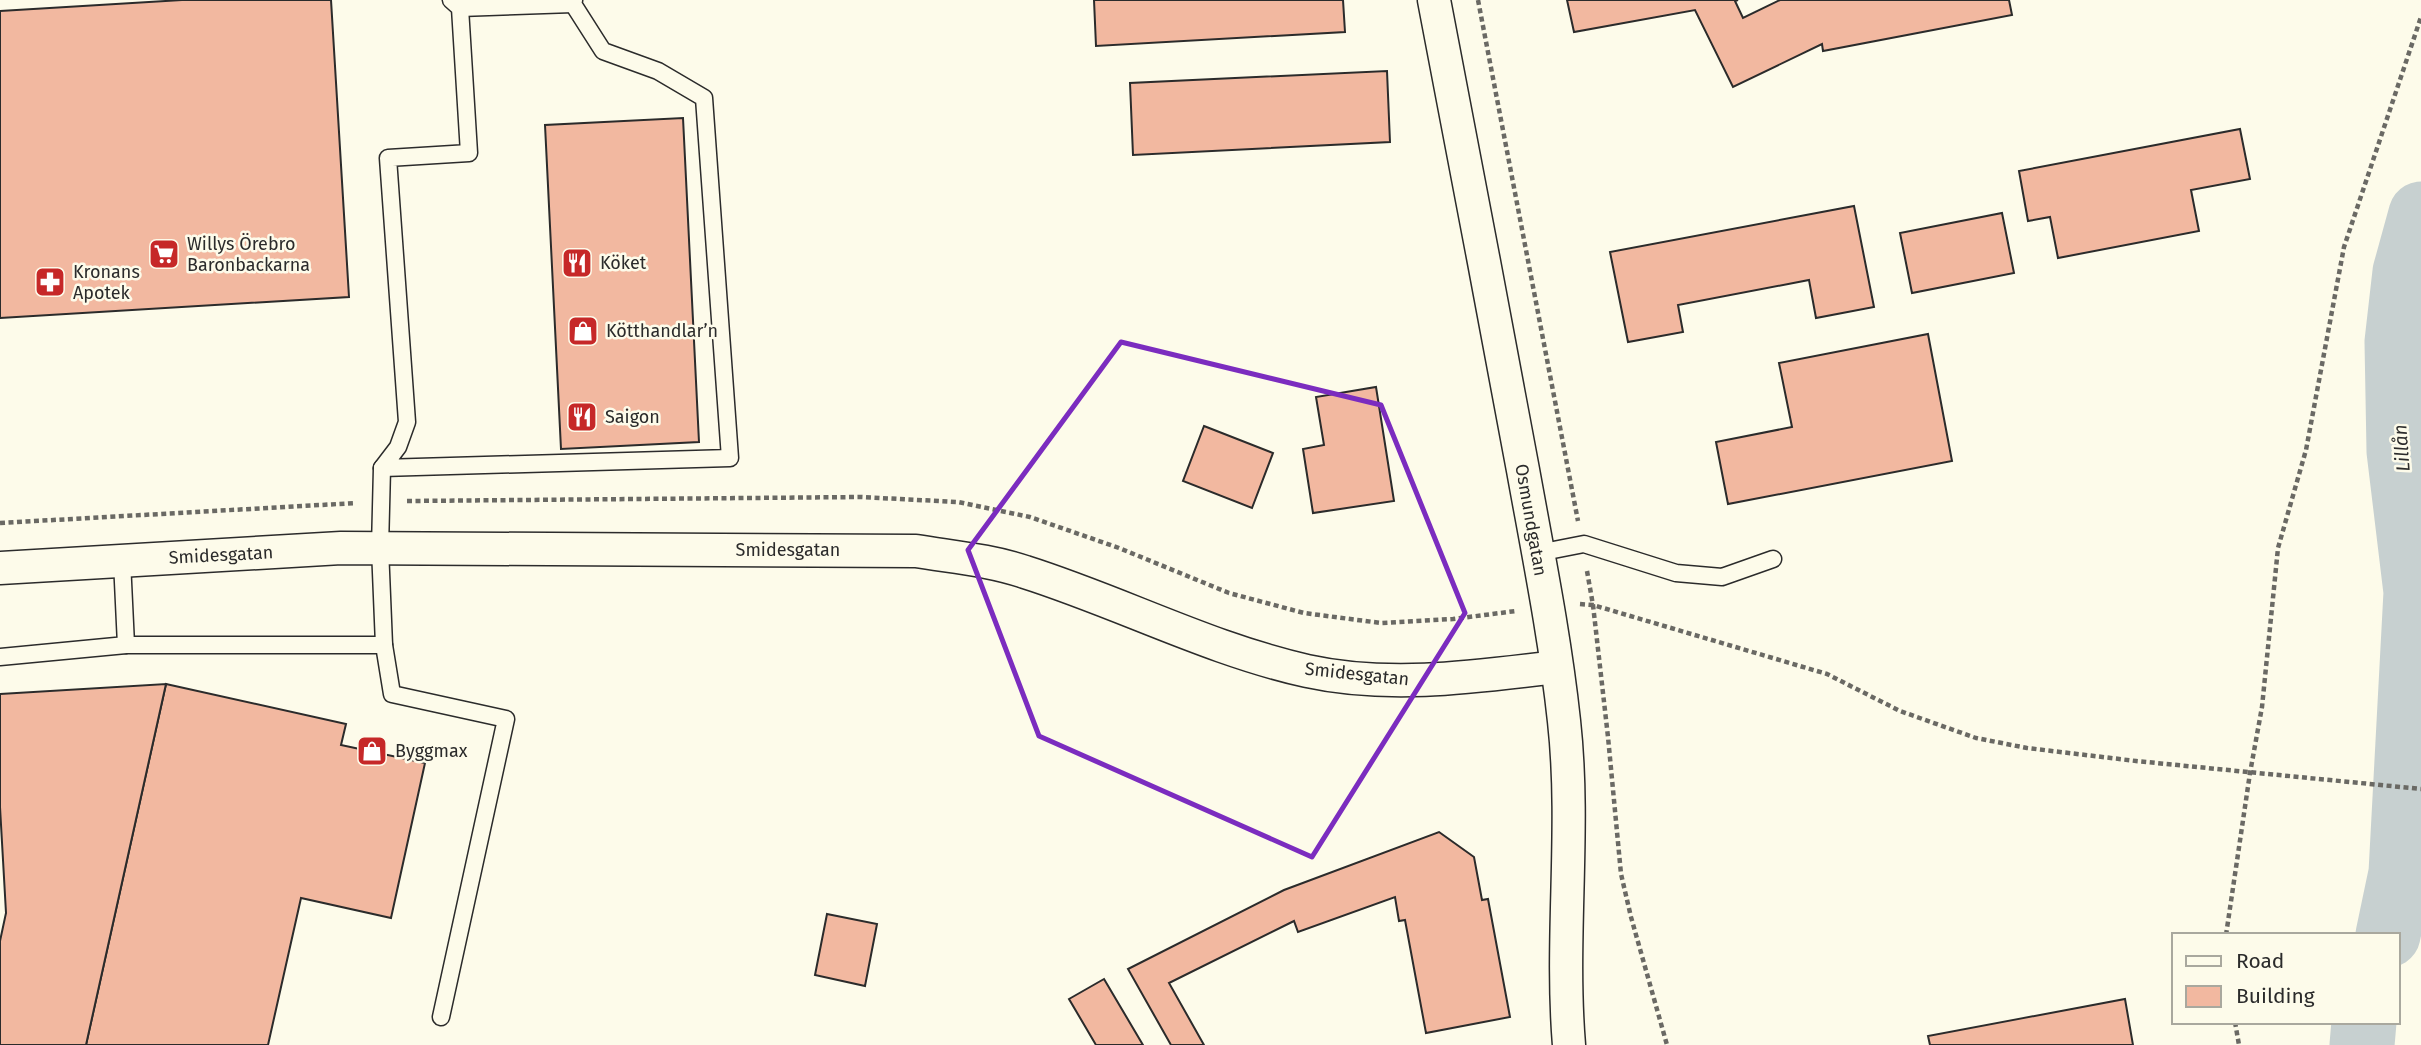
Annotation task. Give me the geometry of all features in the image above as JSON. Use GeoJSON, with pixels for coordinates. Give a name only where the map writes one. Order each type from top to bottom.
{"type":"FeatureCollection","features":[{"type":"Feature","properties":{"kind":"street","name":"Osmundgatan"},"geometry":{"type":"LineString","coordinates":[[1434,0],[1538,553],[1564,720],[1570,790],[1565,981],[1569,1045]]}},
{"type":"Feature","properties":{"kind":"street","name":"Smidesgatan"},"geometry":{"type":"LineString","coordinates":[[0,568],[341,548],[916,551],[972,559],[1022,571],[1072,587],[1240,653],[1309,671],[1376,680],[1426,680],[1556,667]]}},
{"type":"Feature","properties":{"kind":"lane"},"geometry":{"type":"LineString","coordinates":[[382,468],[730,458],[704,98],[658,71],[603,51],[573,2],[455,4],[469,153],[388,158],[407,422],[398,447],[382,468],[380,548],[384,645],[392,694],[506,719],[441,1017]]}},
{"type":"Feature","properties":{"kind":"lane"},"geometry":{"type":"LineString","coordinates":[[1538,553],[1584,544],[1676,573],[1721,577],[1773,559]]}},
{"type":"Feature","properties":{"kind":"lane"},"geometry":{"type":"LineString","coordinates":[[122,561],[126,645]]}},
{"type":"Feature","properties":{"kind":"lane"},"geometry":{"type":"LineString","coordinates":[[0,657],[126,645],[384,645]]}},
{"type":"Feature","properties":{"kind":"path"},"geometry":{"type":"LineString","coordinates":[[2226,933],[2262,707],[2278,548],[2306,450],[2344,247],[2421,17]]}},
{"type":"Feature","properties":{"kind":"path"},"geometry":{"type":"LineString","coordinates":[[1593,606],[1827,674],[1900,711],[1976,738],[2108,758],[2421,789]]}},
{"type":"Feature","properties":{"kind":"path"},"geometry":{"type":"LineString","coordinates":[[2235,1024],[2239,1045]]}},
{"type":"Feature","properties":{"kind":"highlighted area"},"geometry":{"type":"Polygon","coordinates":[[[1121,342],[1381,405],[1465,613],[1312,857],[1039,736],[968,550],[1121,342]]]}},
{"type":"Feature","properties":{"kind":"building"},"geometry":{"type":"Polygon","coordinates":[[[182,0],[331,0],[349,297],[0,318],[0,11],[182,0]]]}},
{"type":"Feature","properties":{"kind":"building"},"geometry":{"type":"Polygon","coordinates":[[[1094,0],[1343,0],[1345,32],[1096,46],[1094,0]]]}},
{"type":"Feature","properties":{"kind":"building"},"geometry":{"type":"Polygon","coordinates":[[[1567,0],[1738,0],[1735,1],[1743,18],[1780,0],[2009,0],[2012,15],[1823,51],[1822,44],[1733,87],[1695,10],[1574,32],[1567,0]]]}},
{"type":"Feature","properties":{"kind":"building"},"geometry":{"type":"Polygon","coordinates":[[[1387,71],[1390,142],[1133,155],[1130,83],[1387,71]]]}},
{"type":"Feature","properties":{"kind":"building"},"geometry":{"type":"Polygon","coordinates":[[[683,118],[699,442],[561,449],[545,125],[683,118]]]}},
{"type":"Feature","properties":{"kind":"building"},"geometry":{"type":"Polygon","coordinates":[[[2240,129],[2250,179],[2191,190],[2199,231],[2058,258],[2050,217],[2028,221],[2019,171],[2240,129]]]}},
{"type":"Feature","properties":{"kind":"building"},"geometry":{"type":"Polygon","coordinates":[[[1854,206],[1874,307],[1816,318],[1809,280],[1678,305],[1683,332],[1628,342],[1610,252],[1854,206]]]}},
{"type":"Feature","properties":{"kind":"building"},"geometry":{"type":"Polygon","coordinates":[[[2002,213],[2014,273],[1912,293],[1900,233],[2002,213]]]}},
{"type":"Feature","properties":{"kind":"building"},"geometry":{"type":"Polygon","coordinates":[[[1928,334],[1952,461],[1728,504],[1716,442],[1792,427],[1779,363],[1928,334]]]}},
{"type":"Feature","properties":{"kind":"building"},"geometry":{"type":"Polygon","coordinates":[[[1376,387],[1394,501],[1313,513],[1303,449],[1324,445],[1316,397],[1376,387]]]}},
{"type":"Feature","properties":{"kind":"building"},"geometry":{"type":"Polygon","coordinates":[[[1204,426],[1273,453],[1252,508],[1183,481],[1204,426]]]}},
{"type":"Feature","properties":{"kind":"building"},"geometry":{"type":"Polygon","coordinates":[[[166,684],[346,724],[341,745],[425,763],[391,918],[301,898],[268,1045],[86,1045],[166,684]]]}},
{"type":"Feature","properties":{"kind":"building"},"geometry":{"type":"Polygon","coordinates":[[[166,684],[86,1045],[0,1045],[0,941],[6,913],[0,807],[0,694],[166,684]]]}},
{"type":"Feature","properties":{"kind":"building"},"geometry":{"type":"Polygon","coordinates":[[[1439,832],[1474,857],[1482,900],[1488,899],[1510,1017],[1426,1033],[1405,920],[1399,921],[1395,897],[1298,932],[1294,921],[1169,983],[1204,1045],[1171,1045],[1128,969],[1284,890],[1439,832]]]}},
{"type":"Feature","properties":{"kind":"building"},"geometry":{"type":"Polygon","coordinates":[[[827,914],[877,924],[865,986],[815,975],[827,914]]]}},
{"type":"Feature","properties":{"kind":"building"},"geometry":{"type":"Polygon","coordinates":[[[1104,979],[1143,1045],[1096,1045],[1069,999],[1104,979]]]}},
{"type":"Feature","properties":{"kind":"building"},"geometry":{"type":"Polygon","coordinates":[[[2125,999],[2133,1045],[1930,1045],[1928,1036],[2125,999]]]}},
{"type":"Feature","properties":{"kind":"waterway","name":"Lillån"},"geometry":{"type":"LineString","coordinates":[[2388,933],[2401,873],[2416,592],[2399,451],[2397,342],[2405,272],[2421,214]]}},
{"type":"Feature","properties":{"kind":"waterway","name":"Lillån"},"geometry":{"type":"LineString","coordinates":[[2362,1045],[2364,1024]]}},
{"type":"Feature","properties":{"kind":"place","name":"Willys Örebro Baronbackarna"},"geometry":{"type":"Point","coordinates":[164,254]}},
{"type":"Feature","properties":{"kind":"place","name":"Köket"},"geometry":{"type":"Point","coordinates":[577,263]}},
{"type":"Feature","properties":{"kind":"place","name":"Kronans Apotek"},"geometry":{"type":"Point","coordinates":[50,282]}},
{"type":"Feature","properties":{"kind":"place","name":"Kötthandlar’n"},"geometry":{"type":"Point","coordinates":[583,331]}},
{"type":"Feature","properties":{"kind":"place","name":"Saigon"},"geometry":{"type":"Point","coordinates":[582,417]}},
{"type":"Feature","properties":{"kind":"place","name":"Byggmax"},"geometry":{"type":"Point","coordinates":[372,751]}}]}
